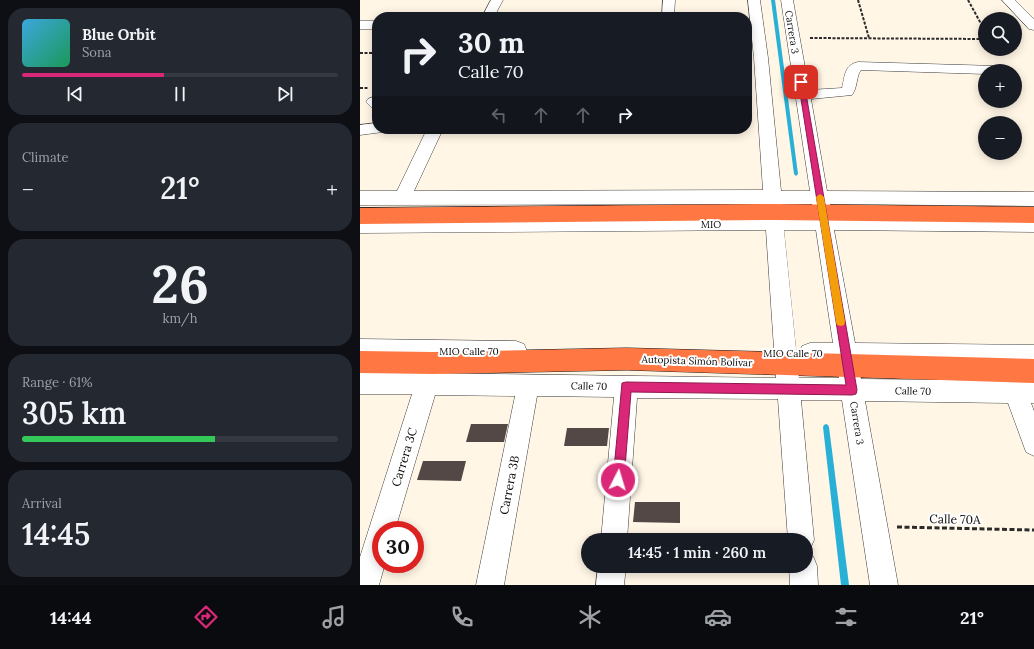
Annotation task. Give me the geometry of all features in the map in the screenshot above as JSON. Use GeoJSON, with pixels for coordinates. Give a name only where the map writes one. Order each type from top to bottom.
{"type":"FeatureCollection","features":[{"type":"Feature","properties":{"kind":"highway"},"geometry":{"type":"LineString","coordinates":[[360,216],[774,211],[1034,215]]}},
{"type":"Feature","properties":{"kind":"highway","name":"Autopista Simón Bolívar"},"geometry":{"type":"LineString","coordinates":[[360,362],[786,358],[1034,371]]}},
{"type":"Feature","properties":{"kind":"street"},"geometry":{"type":"LineString","coordinates":[[490,12],[496,0]]}},
{"type":"Feature","properties":{"kind":"street"},"geometry":{"type":"LineString","coordinates":[[668,12],[669,0]]}},
{"type":"Feature","properties":{"kind":"street"},"geometry":{"type":"LineString","coordinates":[[754,0],[761,58],[800,533]]}},
{"type":"Feature","properties":{"kind":"street","name":"Carrera 3"},"geometry":{"type":"LineString","coordinates":[[787,0],[884,585]]}},
{"type":"Feature","properties":{"kind":"street"},"geometry":{"type":"LineString","coordinates":[[1008,0],[1034,26]]}},
{"type":"Feature","properties":{"kind":"street"},"geometry":{"type":"LineString","coordinates":[[360,25],[372,25]]}},
{"type":"Feature","properties":{"kind":"street"},"geometry":{"type":"LineString","coordinates":[[803,96],[847,92],[849,90],[853,68],[858,66],[978,69]]}},
{"type":"Feature","properties":{"kind":"street"},"geometry":{"type":"LineString","coordinates":[[360,130],[372,129]]}},
{"type":"Feature","properties":{"kind":"street"},"geometry":{"type":"LineString","coordinates":[[402,198],[433,134]]}},
{"type":"Feature","properties":{"kind":"street"},"geometry":{"type":"LineString","coordinates":[[360,198],[402,198],[774,211]]}},
{"type":"Feature","properties":{"kind":"street"},"geometry":{"type":"LineString","coordinates":[[822,212],[1034,200]]}},
{"type":"Feature","properties":{"kind":"street","name":"MIO"},"geometry":{"type":"LineString","coordinates":[[360,226],[774,211]]}},
{"type":"Feature","properties":{"kind":"street"},"geometry":{"type":"LineString","coordinates":[[822,212],[1034,225]]}},
{"type":"Feature","properties":{"kind":"street","name":"MIO Calle 70"},"geometry":{"type":"LineString","coordinates":[[360,349],[786,358]]}},
{"type":"Feature","properties":{"kind":"street"},"geometry":{"type":"LineString","coordinates":[[847,360],[1034,355]]}},
{"type":"Feature","properties":{"kind":"street","name":"Calle 70"},"geometry":{"type":"LineString","coordinates":[[360,383],[1025,392]]}},
{"type":"Feature","properties":{"kind":"street","name":"Carrera 3C"},"geometry":{"type":"LineString","coordinates":[[385,521],[427,384]]}},
{"type":"Feature","properties":{"kind":"street","name":"Carrera 3B"},"geometry":{"type":"LineString","coordinates":[[490,585],[528,386]]}},
{"type":"Feature","properties":{"kind":"street"},"geometry":{"type":"LineString","coordinates":[[615,533],[626,387]]}},
{"type":"Feature","properties":{"kind":"street"},"geometry":{"type":"LineString","coordinates":[[1025,392],[1034,444]]}},
{"type":"Feature","properties":{"kind":"street"},"geometry":{"type":"LineString","coordinates":[[365,585],[372,562]]}},
{"type":"Feature","properties":{"kind":"street"},"geometry":{"type":"LineString","coordinates":[[610,585],[611,573]]}},
{"type":"Feature","properties":{"kind":"street"},"geometry":{"type":"LineString","coordinates":[[803,573],[804,585]]}},
{"type":"Feature","properties":{"kind":"path"},"geometry":{"type":"LineString","coordinates":[[858,0],[869,38]]}},
{"type":"Feature","properties":{"kind":"path"},"geometry":{"type":"LineString","coordinates":[[968,0],[978,18]]}},
{"type":"Feature","properties":{"kind":"path"},"geometry":{"type":"LineString","coordinates":[[810,38],[978,39]]}},
{"type":"Feature","properties":{"kind":"path"},"geometry":{"type":"LineString","coordinates":[[360,53],[372,53]]}},
{"type":"Feature","properties":{"kind":"path","name":"Calle 70A"},"geometry":{"type":"LineString","coordinates":[[875,527],[1034,530]]}},
{"type":"Feature","properties":{"kind":"building"},"geometry":{"type":"Polygon","coordinates":[[[471,424],[508,424],[504,442],[466,442],[471,424]]]}},
{"type":"Feature","properties":{"kind":"building"},"geometry":{"type":"Polygon","coordinates":[[[567,428],[609,428],[607,446],[564,446],[567,428]]]}},
{"type":"Feature","properties":{"kind":"building"},"geometry":{"type":"Polygon","coordinates":[[[423,461],[466,461],[461,481],[417,480],[423,461]]]}},
{"type":"Feature","properties":{"kind":"building"},"geometry":{"type":"Polygon","coordinates":[[[635,502],[680,502],[680,523],[633,522],[635,502]]]}},
{"type":"Feature","properties":{"kind":"waterway"},"geometry":{"type":"LineString","coordinates":[[773,0],[796,174]]}},
{"type":"Feature","properties":{"kind":"waterway"},"geometry":{"type":"LineString","coordinates":[[826,427],[845,585]]}},
{"type":"Feature","properties":{"kind":"slow traffic"},"geometry":{"type":"LineString","coordinates":[[820,197],[841,322]]}},
{"type":"Feature","properties":{"kind":"route"},"geometry":{"type":"LineString","coordinates":[[618,480],[626,387],[852,390],[801,82]]}}]}
